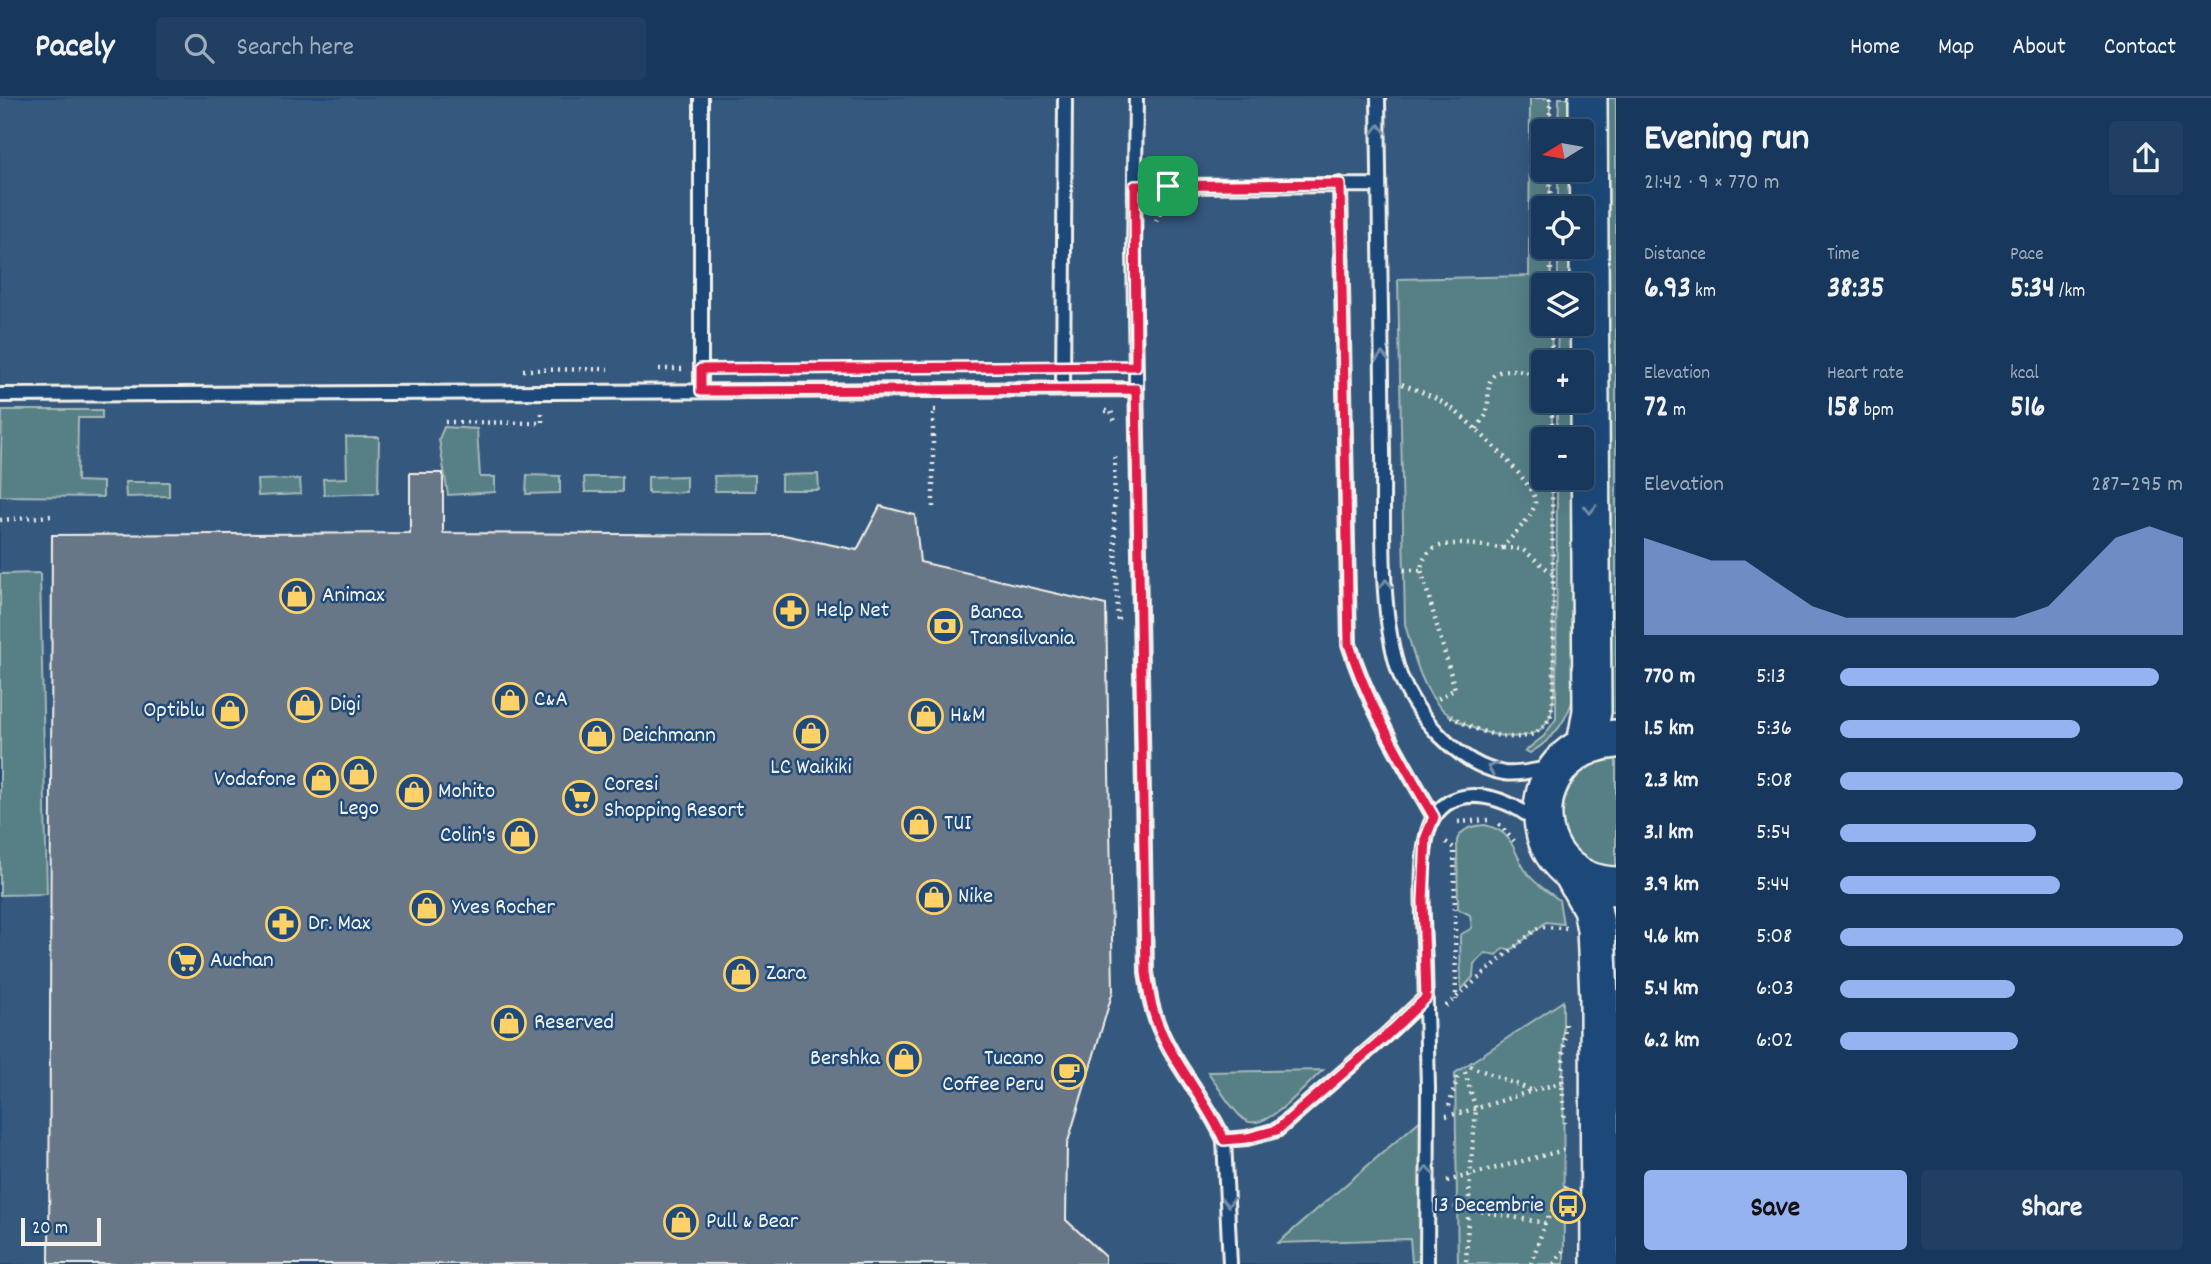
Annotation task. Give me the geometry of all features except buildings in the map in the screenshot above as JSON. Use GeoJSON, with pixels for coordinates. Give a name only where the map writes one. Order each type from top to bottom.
{"type":"FeatureCollection","features":[{"type":"Feature","properties":{"kind":"main road"},"geometry":{"type":"LineString","coordinates":[[1588,98],[1592,711],[1587,750],[1548,781],[1542,813],[1530,837],[1550,846],[1559,860],[1586,881],[1616,886]]}},
{"type":"Feature","properties":{"kind":"main road"},"geometry":{"type":"LineString","coordinates":[[1572,872],[1592,908],[1596,929],[1599,997],[1583,1260]]}},
{"type":"Feature","properties":{"kind":"lane"},"geometry":{"type":"LineString","coordinates":[[701,98],[701,391]]}},
{"type":"Feature","properties":{"kind":"lane"},"geometry":{"type":"LineString","coordinates":[[1063,390],[1065,98]]}},
{"type":"Feature","properties":{"kind":"lane"},"geometry":{"type":"LineString","coordinates":[[1136,98],[1136,389],[1146,972],[1153,1011],[1165,1038],[1224,1140],[1230,1264]]}},
{"type":"Feature","properties":{"kind":"lane"},"geometry":{"type":"LineString","coordinates":[[1378,98],[1385,555],[1392,649],[1401,677],[1414,703],[1433,730],[1461,753],[1504,773],[1587,750]]}},
{"type":"Feature","properties":{"kind":"lane"},"geometry":{"type":"LineString","coordinates":[[1340,184],[1349,644],[1374,710],[1434,817]]}},
{"type":"Feature","properties":{"kind":"lane"},"geometry":{"type":"LineString","coordinates":[[1135,186],[1379,185]]}},
{"type":"Feature","properties":{"kind":"lane"},"geometry":{"type":"LineString","coordinates":[[0,395],[1136,389]]}},
{"type":"Feature","properties":{"kind":"lane"},"geometry":{"type":"LineString","coordinates":[[1427,1264],[1426,837],[1434,817],[1449,801],[1468,796],[1499,799],[1515,806],[1530,837]]}},
{"type":"Feature","properties":{"kind":"lane"},"geometry":{"type":"LineString","coordinates":[[1224,1140],[1247,1138],[1277,1130],[1426,998]]}},
{"type":"Feature","properties":{"kind":"path"},"geometry":{"type":"LineString","coordinates":[[1550,98],[1550,119]]}},
{"type":"Feature","properties":{"kind":"path"},"geometry":{"type":"LineString","coordinates":[[651,369],[1136,366]]}},
{"type":"Feature","properties":{"kind":"path"},"geometry":{"type":"LineString","coordinates":[[520,370],[611,369]]}},
{"type":"Feature","properties":{"kind":"path"},"geometry":{"type":"LineString","coordinates":[[1477,429],[1486,414],[1487,394],[1492,377],[1502,371],[1514,369],[1531,375]]}},
{"type":"Feature","properties":{"kind":"path"},"geometry":{"type":"LineString","coordinates":[[1401,396],[1400,383],[1450,407],[1477,429],[1528,484],[1535,500],[1532,513],[1502,548]]}},
{"type":"Feature","properties":{"kind":"path"},"geometry":{"type":"LineString","coordinates":[[445,422],[542,423],[542,392]]}},
{"type":"Feature","properties":{"kind":"path"},"geometry":{"type":"LineString","coordinates":[[1096,409],[1111,411],[1116,422],[1116,436]]}},
{"type":"Feature","properties":{"kind":"path"},"geometry":{"type":"LineString","coordinates":[[933,507],[933,410],[947,410]]}},
{"type":"Feature","properties":{"kind":"path"},"geometry":{"type":"LineString","coordinates":[[1115,450],[1114,517],[1118,624]]}},
{"type":"Feature","properties":{"kind":"path"},"geometry":{"type":"LineString","coordinates":[[1429,690],[1443,711],[1476,730],[1523,738],[1535,734],[1549,719],[1554,692],[1552,490]]}},
{"type":"Feature","properties":{"kind":"path"},"geometry":{"type":"LineString","coordinates":[[0,520],[52,516]]}},
{"type":"Feature","properties":{"kind":"path"},"geometry":{"type":"LineString","coordinates":[[1436,700],[1455,689],[1421,570],[1422,558],[1442,544],[1522,550],[1553,573]]}},
{"type":"Feature","properties":{"kind":"path"},"geometry":{"type":"LineString","coordinates":[[1404,556],[1404,583]]}},
{"type":"Feature","properties":{"kind":"path"},"geometry":{"type":"LineString","coordinates":[[1404,570],[1421,570]]}},
{"type":"Feature","properties":{"kind":"path"},"geometry":{"type":"LineString","coordinates":[[1452,822],[1492,820],[1530,837]]}},
{"type":"Feature","properties":{"kind":"path"},"geometry":{"type":"LineString","coordinates":[[1440,838],[1454,848],[1455,998]]}},
{"type":"Feature","properties":{"kind":"path"},"geometry":{"type":"LineString","coordinates":[[1565,917],[1567,940]]}},
{"type":"Feature","properties":{"kind":"path"},"geometry":{"type":"LineString","coordinates":[[1426,1026],[1455,998],[1539,928],[1567,928]]}},
{"type":"Feature","properties":{"kind":"path"},"geometry":{"type":"LineString","coordinates":[[1565,1021],[1562,1083],[1568,1161]]}},
{"type":"Feature","properties":{"kind":"path"},"geometry":{"type":"LineString","coordinates":[[1470,1066],[1531,1090]]}},
{"type":"Feature","properties":{"kind":"path"},"geometry":{"type":"LineString","coordinates":[[1465,1072],[1476,1110],[1466,1264]]}},
{"type":"Feature","properties":{"kind":"path"},"geometry":{"type":"LineString","coordinates":[[1445,1117],[1562,1083]]}},
{"type":"Feature","properties":{"kind":"path"},"geometry":{"type":"LineString","coordinates":[[1446,1181],[1568,1149]]}},
{"type":"Feature","properties":{"kind":"path"},"geometry":{"type":"LineString","coordinates":[[1568,1172],[1568,1195]]}},
{"type":"Feature","properties":{"kind":"path"},"geometry":{"type":"LineString","coordinates":[[1531,1264],[1545,1223],[1568,1184]]}},
{"type":"Feature","properties":{"kind":"path"},"geometry":{"type":"LineString","coordinates":[[1446,1205],[1469,1207],[1545,1223]]}},
{"type":"Feature","properties":{"kind":"path"},"geometry":{"type":"LineString","coordinates":[[1553,1264],[1566,1247],[1583,1260]]}},
{"type":"Feature","properties":{"kind":"shaded area"},"geometry":{"type":"Polygon","coordinates":[[[0,98],[1616,98],[1616,1264],[0,1264],[0,98]]]}},
{"type":"Feature","properties":{"kind":"green space"},"geometry":{"type":"Polygon","coordinates":[[[1530,98],[1550,98],[1550,119],[1531,119],[1531,182],[1550,182],[1550,196],[1531,196],[1531,259],[1551,259],[1551,273],[1531,273],[1531,336],[1551,336],[1552,350],[1531,350],[1531,413],[1552,413],[1552,427],[1531,427],[1531,490],[1552,490],[1554,692],[1549,719],[1541,729],[1529,735],[1514,737],[1482,731],[1444,711],[1424,682],[1405,624],[1398,279],[1529,276],[1530,98]]]}},
{"type":"Feature","properties":{"kind":"green space"},"geometry":{"type":"Polygon","coordinates":[[[1559,98],[1577,98],[1577,119],[1558,119],[1559,98]]]}},
{"type":"Feature","properties":{"kind":"green space"},"geometry":{"type":"Polygon","coordinates":[[[1602,98],[1616,98],[1616,713],[1606,713],[1610,659],[1602,98]]]}},
{"type":"Feature","properties":{"kind":"green space"},"geometry":{"type":"Polygon","coordinates":[[[1558,182],[1577,182],[1577,196],[1558,196],[1558,182]]]}},
{"type":"Feature","properties":{"kind":"green space"},"geometry":{"type":"Polygon","coordinates":[[[1558,259],[1577,259],[1577,273],[1558,273],[1558,259]]]}},
{"type":"Feature","properties":{"kind":"green space"},"geometry":{"type":"Polygon","coordinates":[[[1558,336],[1577,336],[1577,350],[1557,350],[1558,336]]]}},
{"type":"Feature","properties":{"kind":"green space"},"geometry":{"type":"Polygon","coordinates":[[[2,410],[102,410],[102,418],[78,418],[77,481],[103,482],[103,497],[0,496],[2,410]]]}},
{"type":"Feature","properties":{"kind":"green space"},"geometry":{"type":"Polygon","coordinates":[[[1557,413],[1577,413],[1577,427],[1557,427],[1557,413]]]}},
{"type":"Feature","properties":{"kind":"green space"},"geometry":{"type":"Polygon","coordinates":[[[444,427],[477,429],[480,477],[495,477],[495,492],[448,495],[439,439],[444,427]]]}},
{"type":"Feature","properties":{"kind":"green space"},"geometry":{"type":"Polygon","coordinates":[[[346,437],[379,437],[378,493],[324,495],[323,479],[347,478],[346,437]]]}},
{"type":"Feature","properties":{"kind":"green space"},"geometry":{"type":"Polygon","coordinates":[[[818,474],[819,490],[781,490],[781,475],[818,474]]]}},
{"type":"Feature","properties":{"kind":"green space"},"geometry":{"type":"Polygon","coordinates":[[[527,475],[560,476],[560,493],[526,494],[527,475]]]}},
{"type":"Feature","properties":{"kind":"green space"},"geometry":{"type":"Polygon","coordinates":[[[755,475],[755,491],[715,491],[714,476],[755,475]]]}},
{"type":"Feature","properties":{"kind":"green space"},"geometry":{"type":"Polygon","coordinates":[[[686,476],[686,492],[648,493],[648,477],[686,476]]]}},
{"type":"Feature","properties":{"kind":"green space"},"geometry":{"type":"Polygon","coordinates":[[[584,477],[622,477],[622,492],[585,492],[584,477]]]}},
{"type":"Feature","properties":{"kind":"green space"},"geometry":{"type":"Polygon","coordinates":[[[300,479],[301,494],[258,496],[257,480],[300,479]]]}},
{"type":"Feature","properties":{"kind":"green space"},"geometry":{"type":"Polygon","coordinates":[[[125,482],[169,482],[169,496],[126,497],[125,482]]]}},
{"type":"Feature","properties":{"kind":"green space"},"geometry":{"type":"Polygon","coordinates":[[[1557,490],[1577,490],[1576,690],[1569,710],[1554,734],[1530,753],[1525,751],[1544,736],[1556,719],[1557,490]]]}},
{"type":"Feature","properties":{"kind":"green space"},"geometry":{"type":"Polygon","coordinates":[[[40,573],[47,894],[0,895],[0,574],[40,573]]]}},
{"type":"Feature","properties":{"kind":"green space"},"geometry":{"type":"Polygon","coordinates":[[[1616,756],[1616,869],[1588,861],[1571,846],[1565,834],[1561,806],[1569,781],[1578,770],[1592,762],[1616,756]]]}},
{"type":"Feature","properties":{"kind":"green space"},"geometry":{"type":"Polygon","coordinates":[[[1485,825],[1495,828],[1508,838],[1531,878],[1559,900],[1563,924],[1546,922],[1511,950],[1504,948],[1497,955],[1485,953],[1474,964],[1473,977],[1461,990],[1460,935],[1472,928],[1470,915],[1458,909],[1457,840],[1468,828],[1485,825]]]}},
{"type":"Feature","properties":{"kind":"green space"},"geometry":{"type":"Polygon","coordinates":[[[1563,1001],[1564,1264],[1458,1264],[1455,1073],[1563,1001]]]}},
{"type":"Feature","properties":{"kind":"green space"},"geometry":{"type":"Polygon","coordinates":[[[1323,1070],[1286,1106],[1263,1120],[1253,1122],[1245,1120],[1235,1111],[1208,1072],[1323,1070]]]}},
{"type":"Feature","properties":{"kind":"green space"},"geometry":{"type":"Polygon","coordinates":[[[1423,1118],[1423,1260],[1412,1262],[1410,1239],[1278,1243],[1423,1118]]]}},
{"type":"Feature","properties":{"kind":"place","name":"Animax"},"geometry":{"type":"Point","coordinates":[297,596]}},
{"type":"Feature","properties":{"kind":"place","name":"Help Net"},"geometry":{"type":"Point","coordinates":[791,611]}},
{"type":"Feature","properties":{"kind":"place","name":"Banca Transilvania"},"geometry":{"type":"Point","coordinates":[945,626]}},
{"type":"Feature","properties":{"kind":"place","name":"C&A"},"geometry":{"type":"Point","coordinates":[510,700]}},
{"type":"Feature","properties":{"kind":"place","name":"Digi"},"geometry":{"type":"Point","coordinates":[305,705]}},
{"type":"Feature","properties":{"kind":"place","name":"Optiblu"},"geometry":{"type":"Point","coordinates":[230,711]}},
{"type":"Feature","properties":{"kind":"place","name":"H&M"},"geometry":{"type":"Point","coordinates":[926,716]}},
{"type":"Feature","properties":{"kind":"place","name":"LC Waikiki"},"geometry":{"type":"Point","coordinates":[811,733]}},
{"type":"Feature","properties":{"kind":"place","name":"Deichmann"},"geometry":{"type":"Point","coordinates":[597,736]}},
{"type":"Feature","properties":{"kind":"place","name":"Lego"},"geometry":{"type":"Point","coordinates":[359,774]}},
{"type":"Feature","properties":{"kind":"place","name":"Vodafone"},"geometry":{"type":"Point","coordinates":[321,780]}},
{"type":"Feature","properties":{"kind":"place","name":"Mohito"},"geometry":{"type":"Point","coordinates":[414,792]}},
{"type":"Feature","properties":{"kind":"place","name":"Coresi Shopping Resort"},"geometry":{"type":"Point","coordinates":[580,798]}},
{"type":"Feature","properties":{"kind":"place","name":"TUI"},"geometry":{"type":"Point","coordinates":[919,824]}},
{"type":"Feature","properties":{"kind":"place","name":"Colin's"},"geometry":{"type":"Point","coordinates":[520,836]}},
{"type":"Feature","properties":{"kind":"place","name":"Nike"},"geometry":{"type":"Point","coordinates":[934,897]}},
{"type":"Feature","properties":{"kind":"place","name":"Yves Rocher"},"geometry":{"type":"Point","coordinates":[427,908]}},
{"type":"Feature","properties":{"kind":"place","name":"Dr. Max"},"geometry":{"type":"Point","coordinates":[283,924]}},
{"type":"Feature","properties":{"kind":"place","name":"Auchan"},"geometry":{"type":"Point","coordinates":[186,961]}},
{"type":"Feature","properties":{"kind":"place","name":"Zara"},"geometry":{"type":"Point","coordinates":[741,974]}},
{"type":"Feature","properties":{"kind":"place","name":"Reserved"},"geometry":{"type":"Point","coordinates":[509,1023]}},
{"type":"Feature","properties":{"kind":"place","name":"Bershka"},"geometry":{"type":"Point","coordinates":[904,1059]}},
{"type":"Feature","properties":{"kind":"place","name":"Tucano Coffee Peru"},"geometry":{"type":"Point","coordinates":[1069,1072]}},
{"type":"Feature","properties":{"kind":"place","name":"13 Decembrie"},"geometry":{"type":"Point","coordinates":[1568,1206]}},
{"type":"Feature","properties":{"kind":"place","name":"Pull & Bear"},"geometry":{"type":"Point","coordinates":[681,1222]}},
{"type":"Feature","properties":{"kind":"route"},"geometry":{"type":"LineString","coordinates":[[1340,184],[1349,644],[1374,710],[1434,817],[1426,837],[1423,901],[1426,998],[1277,1130],[1247,1138],[1224,1140],[1165,1038],[1153,1011],[1146,972],[1136,389],[701,391],[701,369],[1136,366],[1135,186],[1168,186],[1340,184]]}}]}
